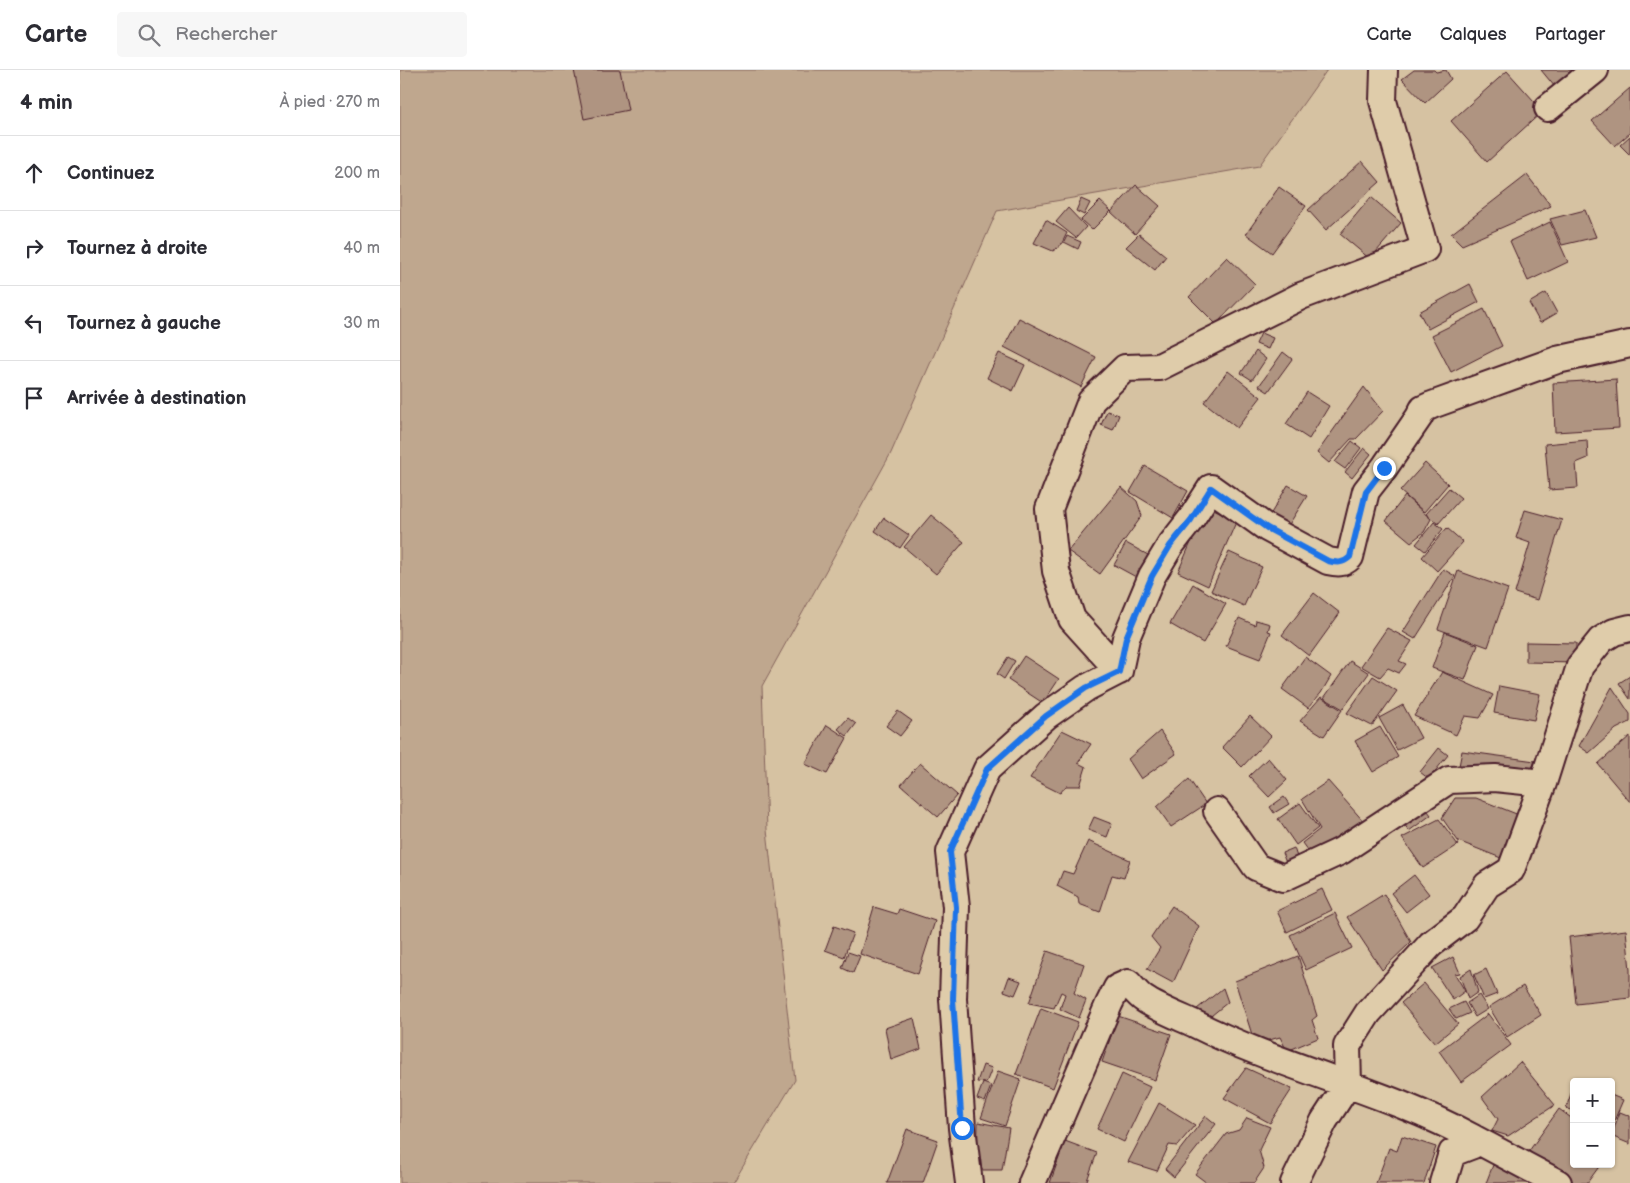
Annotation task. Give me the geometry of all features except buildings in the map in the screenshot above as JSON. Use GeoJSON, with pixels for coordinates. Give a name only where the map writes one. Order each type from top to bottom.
{"type":"FeatureCollection","features":[{"type":"Feature","properties":{"kind":"street"},"geometry":{"type":"LineString","coordinates":[[1119,672],[1072,619],[1056,571],[1049,509],[1091,401],[1125,368],[1159,367],[1301,296],[1425,249],[1383,101],[1384,70]]}},
{"type":"Feature","properties":{"kind":"street"},"geometry":{"type":"LineString","coordinates":[[1548,108],[1595,70]]}},
{"type":"Feature","properties":{"kind":"street"},"geometry":{"type":"LineString","coordinates":[[1119,672],[1126,638],[1152,576],[1170,546],[1191,520],[1211,488],[1267,528],[1328,561],[1345,562],[1350,557],[1366,492],[1419,418],[1423,409],[1432,404],[1557,360],[1630,344]]}},
{"type":"Feature","properties":{"kind":"street"},"geometry":{"type":"LineString","coordinates":[[1294,1183],[1324,1121],[1348,1084],[1347,1046],[1368,1013],[1432,944],[1465,918],[1487,885],[1511,870],[1543,783],[1580,666],[1601,640],[1614,632],[1630,628]]}},
{"type":"Feature","properties":{"kind":"street"},"geometry":{"type":"LineString","coordinates":[[969,1183],[962,1128],[953,999],[956,907],[950,852],[987,769],[1046,716],[1086,688],[1119,672]]}},
{"type":"Feature","properties":{"kind":"street"},"geometry":{"type":"LineString","coordinates":[[1217,811],[1256,867],[1283,878],[1341,851],[1449,780],[1495,778],[1543,783]]}},
{"type":"Feature","properties":{"kind":"street"},"geometry":{"type":"LineString","coordinates":[[1032,1183],[1109,1004],[1117,988],[1128,983],[1144,999],[1218,1036],[1444,1122],[1558,1183]]}},
{"type":"Feature","properties":{"kind":"street"},"geometry":{"type":"LineString","coordinates":[[1442,1183],[1452,1153],[1473,1145],[1474,1138]]}},
{"type":"Feature","properties":{"kind":"shaded area"},"geometry":{"type":"Polygon","coordinates":[[[400,70],[1327,70],[1259,166],[997,211],[891,453],[762,686],[767,830],[795,1080],[733,1183],[400,1183],[400,70]]]}},
{"type":"Feature","properties":{"kind":"route"},"geometry":{"type":"LineString","coordinates":[[962,1128],[953,999],[956,907],[950,852],[987,769],[1046,716],[1086,688],[1119,672],[1126,638],[1152,576],[1170,546],[1191,520],[1211,488],[1267,528],[1328,561],[1337,563],[1345,562],[1350,557],[1366,492],[1384,468]]}}]}
